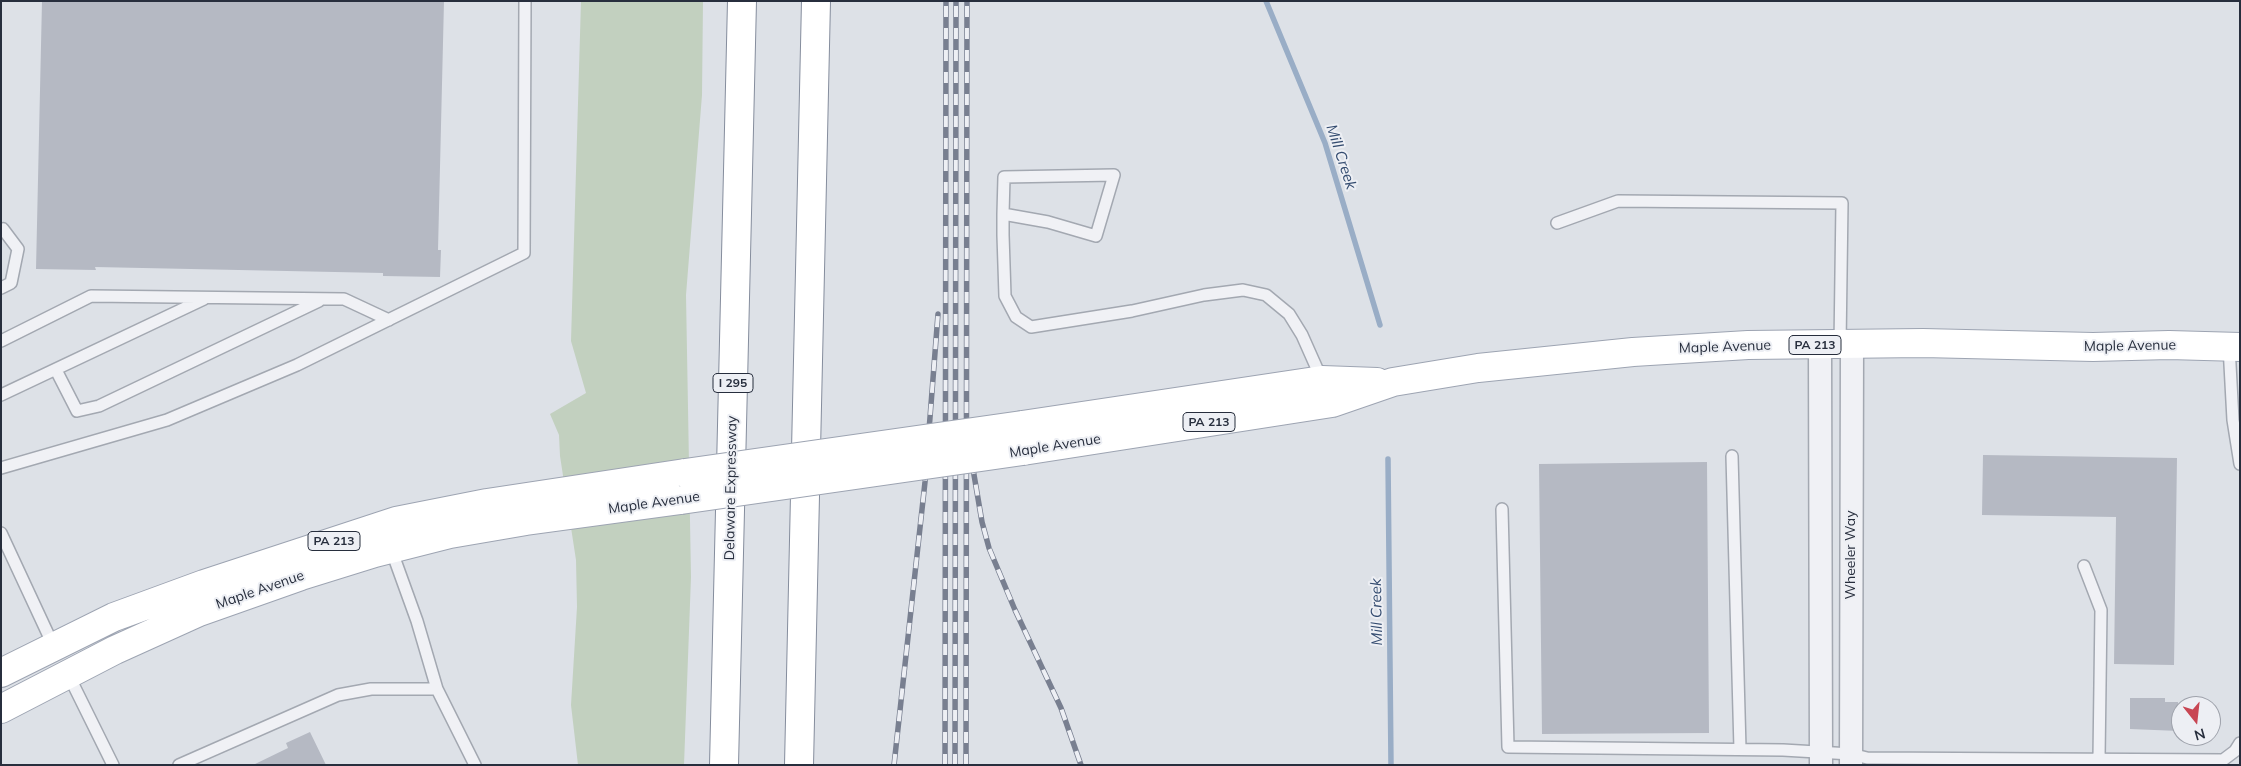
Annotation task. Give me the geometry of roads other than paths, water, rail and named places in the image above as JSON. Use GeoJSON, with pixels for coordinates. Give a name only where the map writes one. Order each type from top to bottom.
{"type":"FeatureCollection","features":[{"type":"Feature","properties":{"kind":"main road","name":"Delaware Expressway"},"geometry":{"type":"LineString","coordinates":[[724,765],[742,1]]}},
{"type":"Feature","properties":{"kind":"main road"},"geometry":{"type":"LineString","coordinates":[[799,765],[816,1]]}},
{"type":"Feature","properties":{"kind":"main road","name":"Maple Avenue"},"geometry":{"type":"LineString","coordinates":[[1,673],[114,617],[204,584],[396,521],[487,503],[685,473],[1023,438],[1332,403],[1393,382],[1478,368],[1623,352],[1748,345],[2234,347]]}},
{"type":"Feature","properties":{"kind":"main road","name":"Maple Avenue"},"geometry":{"type":"LineString","coordinates":[[1,709],[68,674],[199,612],[301,576],[391,549],[450,534],[526,521],[681,500],[1023,438],[1322,380],[1393,382]]}},
{"type":"Feature","properties":{"kind":"street"},"geometry":{"type":"LineString","coordinates":[[1821,758],[1837,345]]}},
{"type":"Feature","properties":{"kind":"street","name":"Wheeler Way"},"geometry":{"type":"LineString","coordinates":[[1837,345],[1851,759]]}},
{"type":"Feature","properties":{"kind":"lane"},"geometry":{"type":"LineString","coordinates":[[1,468],[167,420],[297,365],[524,253],[526,1]]}},
{"type":"Feature","properties":{"kind":"lane"},"geometry":{"type":"LineString","coordinates":[[1003,214],[1048,222],[1096,236],[1114,175],[1004,177],[1003,214],[1005,296],[1016,317],[1031,327],[1132,311],[1204,295],[1243,290],[1266,295],[1288,314],[1302,335],[1322,380]]}},
{"type":"Feature","properties":{"kind":"lane"},"geometry":{"type":"LineString","coordinates":[[1557,223],[1618,201],[1842,204],[1837,345]]}},
{"type":"Feature","properties":{"kind":"lane"},"geometry":{"type":"LineString","coordinates":[[1,230],[3,229],[18,249],[12,283],[1,288]]}},
{"type":"Feature","properties":{"kind":"lane"},"geometry":{"type":"LineString","coordinates":[[1,341],[91,296],[344,299],[389,320]]}},
{"type":"Feature","properties":{"kind":"lane"},"geometry":{"type":"LineString","coordinates":[[1,395],[208,297]]}},
{"type":"Feature","properties":{"kind":"lane"},"geometry":{"type":"LineString","coordinates":[[56,370],[76,411],[99,406],[322,299]]}},
{"type":"Feature","properties":{"kind":"lane"},"geometry":{"type":"LineString","coordinates":[[2234,347],[2234,420],[2240,464]]}},
{"type":"Feature","properties":{"kind":"lane"},"geometry":{"type":"LineString","coordinates":[[1732,456],[1740,749]]}},
{"type":"Feature","properties":{"kind":"lane"},"geometry":{"type":"LineString","coordinates":[[1502,509],[1508,747],[1740,749],[1821,758],[1851,759],[2099,758],[2223,760],[2235,751],[2240,744]]}},
{"type":"Feature","properties":{"kind":"lane"},"geometry":{"type":"LineString","coordinates":[[1,533],[54,647]]}},
{"type":"Feature","properties":{"kind":"lane"},"geometry":{"type":"LineString","coordinates":[[391,549],[417,621],[437,689],[475,765]]}},
{"type":"Feature","properties":{"kind":"lane"},"geometry":{"type":"LineString","coordinates":[[2084,566],[2101,610],[2099,758]]}},
{"type":"Feature","properties":{"kind":"lane"},"geometry":{"type":"LineString","coordinates":[[68,674],[113,765]]}},
{"type":"Feature","properties":{"kind":"lane"},"geometry":{"type":"LineString","coordinates":[[179,765],[338,695],[371,689],[437,689]]}},
{"type":"Feature","properties":{"kind":"waterway","name":"Mill Creek"},"geometry":{"type":"LineString","coordinates":[[1266,1],[1325,143],[1380,325]]}},
{"type":"Feature","properties":{"kind":"waterway","name":"Mill Creek"},"geometry":{"type":"LineString","coordinates":[[1388,459],[1391,765]]}},
{"type":"Feature","properties":{"kind":"railway"},"geometry":{"type":"LineString","coordinates":[[945,765],[946,1]]}},
{"type":"Feature","properties":{"kind":"railway"},"geometry":{"type":"LineString","coordinates":[[955,765],[956,1]]}},
{"type":"Feature","properties":{"kind":"railway"},"geometry":{"type":"LineString","coordinates":[[966,765],[967,1]]}},
{"type":"Feature","properties":{"kind":"railway"},"geometry":{"type":"LineString","coordinates":[[894,765],[925,482],[938,314]]}},
{"type":"Feature","properties":{"kind":"railway"},"geometry":{"type":"LineString","coordinates":[[972,463],[982,522],[989,548],[1015,610],[1061,708],[1081,765]]}}]}
